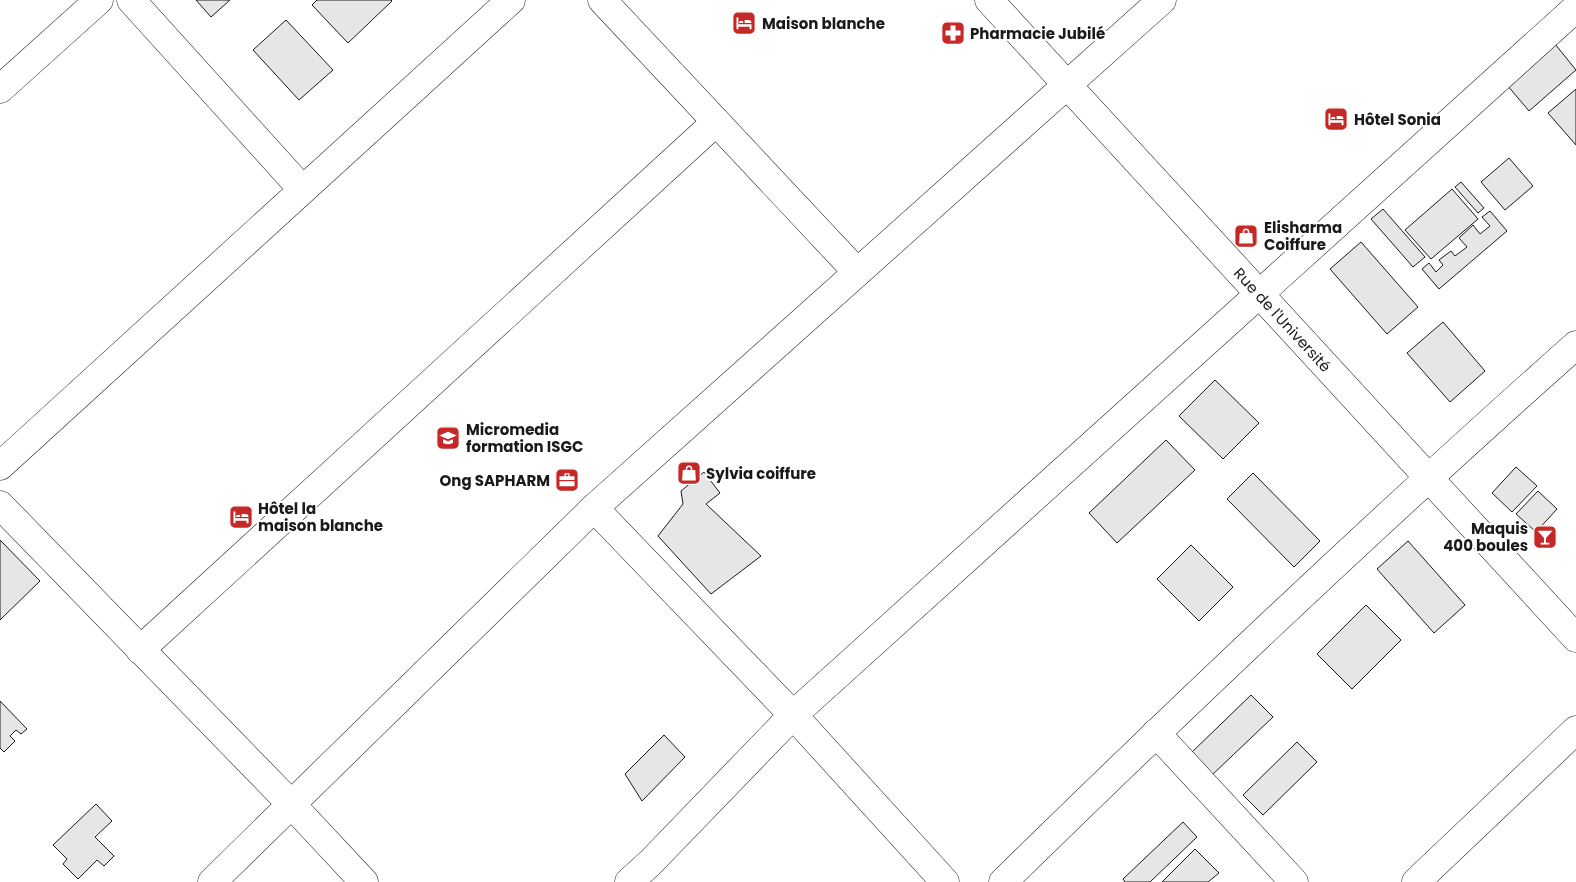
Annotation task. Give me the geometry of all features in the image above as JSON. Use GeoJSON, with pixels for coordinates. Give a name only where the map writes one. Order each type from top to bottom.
{"type":"FeatureCollection","features":[{"type":"Feature","properties":{"kind":"street"},"geometry":{"type":"LineString","coordinates":[[0,89],[99,0]]}},
{"type":"Feature","properties":{"kind":"street"},"geometry":{"type":"LineString","coordinates":[[131,0],[302,189]]}},
{"type":"Feature","properties":{"kind":"street"},"geometry":{"type":"LineString","coordinates":[[0,466],[511,0]]}},
{"type":"Feature","properties":{"kind":"street"},"geometry":{"type":"LineString","coordinates":[[602,0],[857,272]]}},
{"type":"Feature","properties":{"kind":"street","name":"Rue de l'Université"},"geometry":{"type":"LineString","coordinates":[[988,0],[1576,638]]}},
{"type":"Feature","properties":{"kind":"street"},"geometry":{"type":"LineString","coordinates":[[212,882],[594,508],[1067,87],[1162,0]]}},
{"type":"Feature","properties":{"kind":"street"},"geometry":{"type":"LineString","coordinates":[[629,882],[650,863],[793,715],[1259,292],[1576,8]]}},
{"type":"Feature","properties":{"kind":"street"},"geometry":{"type":"LineString","coordinates":[[140,650],[716,122]]}},
{"type":"Feature","properties":{"kind":"street"},"geometry":{"type":"LineString","coordinates":[[1003,882],[1156,732],[1428,476],[1576,345]]}},
{"type":"Feature","properties":{"kind":"street"},"geometry":{"type":"LineString","coordinates":[[0,506],[292,805],[364,882]]}},
{"type":"Feature","properties":{"kind":"street"},"geometry":{"type":"LineString","coordinates":[[594,508],[793,715],[945,882]]}},
{"type":"Feature","properties":{"kind":"street"},"geometry":{"type":"LineString","coordinates":[[1416,882],[1576,730]]}},
{"type":"Feature","properties":{"kind":"street"},"geometry":{"type":"LineString","coordinates":[[1156,732],[1294,882]]}},
{"type":"Feature","properties":{"kind":"building"},"geometry":{"type":"Polygon","coordinates":[[[196,0],[230,0],[211,17],[196,0]]]}},
{"type":"Feature","properties":{"kind":"building"},"geometry":{"type":"Polygon","coordinates":[[[317,0],[392,1],[348,43],[312,5],[317,0]]]}},
{"type":"Feature","properties":{"kind":"building"},"geometry":{"type":"Polygon","coordinates":[[[286,20],[333,70],[299,100],[253,50],[286,20]]]}},
{"type":"Feature","properties":{"kind":"building"},"geometry":{"type":"Polygon","coordinates":[[[1555,44],[1576,70],[1529,111],[1507,85],[1555,44]]]}},
{"type":"Feature","properties":{"kind":"building"},"geometry":{"type":"Polygon","coordinates":[[[1576,89],[1576,145],[1548,113],[1576,89]]]}},
{"type":"Feature","properties":{"kind":"building"},"geometry":{"type":"Polygon","coordinates":[[[1509,158],[1533,186],[1505,210],[1481,182],[1509,158]]]}},
{"type":"Feature","properties":{"kind":"building"},"geometry":{"type":"Polygon","coordinates":[[[1461,182],[1484,208],[1478,213],[1455,187],[1461,182]]]}},
{"type":"Feature","properties":{"kind":"building"},"geometry":{"type":"Polygon","coordinates":[[[1452,189],[1478,219],[1431,259],[1405,230],[1452,189]]]}},
{"type":"Feature","properties":{"kind":"building"},"geometry":{"type":"Polygon","coordinates":[[[1383,209],[1425,257],[1413,267],[1371,219],[1383,209]]]}},
{"type":"Feature","properties":{"kind":"building"},"geometry":{"type":"Polygon","coordinates":[[[1490,211],[1507,231],[1439,289],[1422,269],[1429,263],[1436,272],[1443,265],[1439,260],[1451,251],[1455,256],[1467,247],[1459,238],[1473,225],[1480,234],[1490,226],[1482,217],[1490,211]]]}},
{"type":"Feature","properties":{"kind":"building"},"geometry":{"type":"Polygon","coordinates":[[[1361,242],[1418,307],[1387,334],[1330,269],[1361,242]]]}},
{"type":"Feature","properties":{"kind":"building"},"geometry":{"type":"Polygon","coordinates":[[[1443,322],[1485,371],[1450,402],[1407,353],[1443,322]]]}},
{"type":"Feature","properties":{"kind":"building"},"geometry":{"type":"Polygon","coordinates":[[[1215,380],[1259,423],[1223,459],[1179,416],[1215,380]]]}},
{"type":"Feature","properties":{"kind":"building"},"geometry":{"type":"Polygon","coordinates":[[[1166,440],[1195,470],[1117,543],[1089,513],[1166,440]]]}},
{"type":"Feature","properties":{"kind":"building"},"geometry":{"type":"Polygon","coordinates":[[[1516,467],[1537,486],[1512,512],[1492,493],[1516,467]]]}},
{"type":"Feature","properties":{"kind":"building"},"geometry":{"type":"Polygon","coordinates":[[[704,472],[720,493],[706,504],[761,556],[711,594],[658,536],[683,504],[681,491],[704,472]]]}},
{"type":"Feature","properties":{"kind":"building"},"geometry":{"type":"Polygon","coordinates":[[[1253,473],[1320,541],[1294,567],[1227,499],[1253,473]]]}},
{"type":"Feature","properties":{"kind":"building"},"geometry":{"type":"Polygon","coordinates":[[[1538,491],[1557,509],[1536,532],[1516,514],[1538,491]]]}},
{"type":"Feature","properties":{"kind":"building"},"geometry":{"type":"Polygon","coordinates":[[[0,540],[40,581],[0,620],[0,540]]]}},
{"type":"Feature","properties":{"kind":"building"},"geometry":{"type":"Polygon","coordinates":[[[1408,541],[1465,605],[1434,633],[1377,569],[1408,541]]]}},
{"type":"Feature","properties":{"kind":"building"},"geometry":{"type":"Polygon","coordinates":[[[1191,545],[1233,587],[1199,621],[1157,579],[1191,545]]]}},
{"type":"Feature","properties":{"kind":"building"},"geometry":{"type":"Polygon","coordinates":[[[1366,605],[1401,640],[1352,689],[1317,654],[1366,605]]]}},
{"type":"Feature","properties":{"kind":"building"},"geometry":{"type":"Polygon","coordinates":[[[1251,695],[1273,717],[1211,776],[1190,754],[1251,695]]]}},
{"type":"Feature","properties":{"kind":"building"},"geometry":{"type":"Polygon","coordinates":[[[0,701],[27,729],[21,734],[16,730],[10,736],[15,741],[4,752],[0,748],[0,701]]]}},
{"type":"Feature","properties":{"kind":"building"},"geometry":{"type":"Polygon","coordinates":[[[664,735],[685,757],[642,801],[625,774],[664,735]]]}},
{"type":"Feature","properties":{"kind":"building"},"geometry":{"type":"Polygon","coordinates":[[[1297,742],[1317,762],[1263,815],[1243,795],[1297,742]]]}},
{"type":"Feature","properties":{"kind":"building"},"geometry":{"type":"Polygon","coordinates":[[[96,804],[112,821],[95,837],[114,856],[104,866],[97,860],[78,879],[63,864],[67,859],[53,845],[96,804]]]}},
{"type":"Feature","properties":{"kind":"building"},"geometry":{"type":"Polygon","coordinates":[[[1183,822],[1197,837],[1150,882],[1125,882],[1123,879],[1183,822]]]}},
{"type":"Feature","properties":{"kind":"building"},"geometry":{"type":"Polygon","coordinates":[[[1195,849],[1219,873],[1208,882],[1162,882],[1195,849]]]}},
{"type":"Feature","properties":{"kind":"place","name":"Maison blanche"},"geometry":{"type":"Point","coordinates":[744,23]}},
{"type":"Feature","properties":{"kind":"place","name":"Pharmacie Jubilé"},"geometry":{"type":"Point","coordinates":[953,33]}},
{"type":"Feature","properties":{"kind":"place","name":"Hôtel Sonia"},"geometry":{"type":"Point","coordinates":[1336,119]}},
{"type":"Feature","properties":{"kind":"place","name":"Elisharma Coiffure"},"geometry":{"type":"Point","coordinates":[1246,236]}},
{"type":"Feature","properties":{"kind":"place","name":"Micromedia formation ISGC"},"geometry":{"type":"Point","coordinates":[448,438]}},
{"type":"Feature","properties":{"kind":"place","name":"Sylvia coiffure"},"geometry":{"type":"Point","coordinates":[689,473]}},
{"type":"Feature","properties":{"kind":"place","name":"Ong SAPHARM"},"geometry":{"type":"Point","coordinates":[567,480]}},
{"type":"Feature","properties":{"kind":"place","name":"Hôtel la maison blanche"},"geometry":{"type":"Point","coordinates":[241,517]}},
{"type":"Feature","properties":{"kind":"place","name":"Maquis 400 boules"},"geometry":{"type":"Point","coordinates":[1545,537]}}]}
